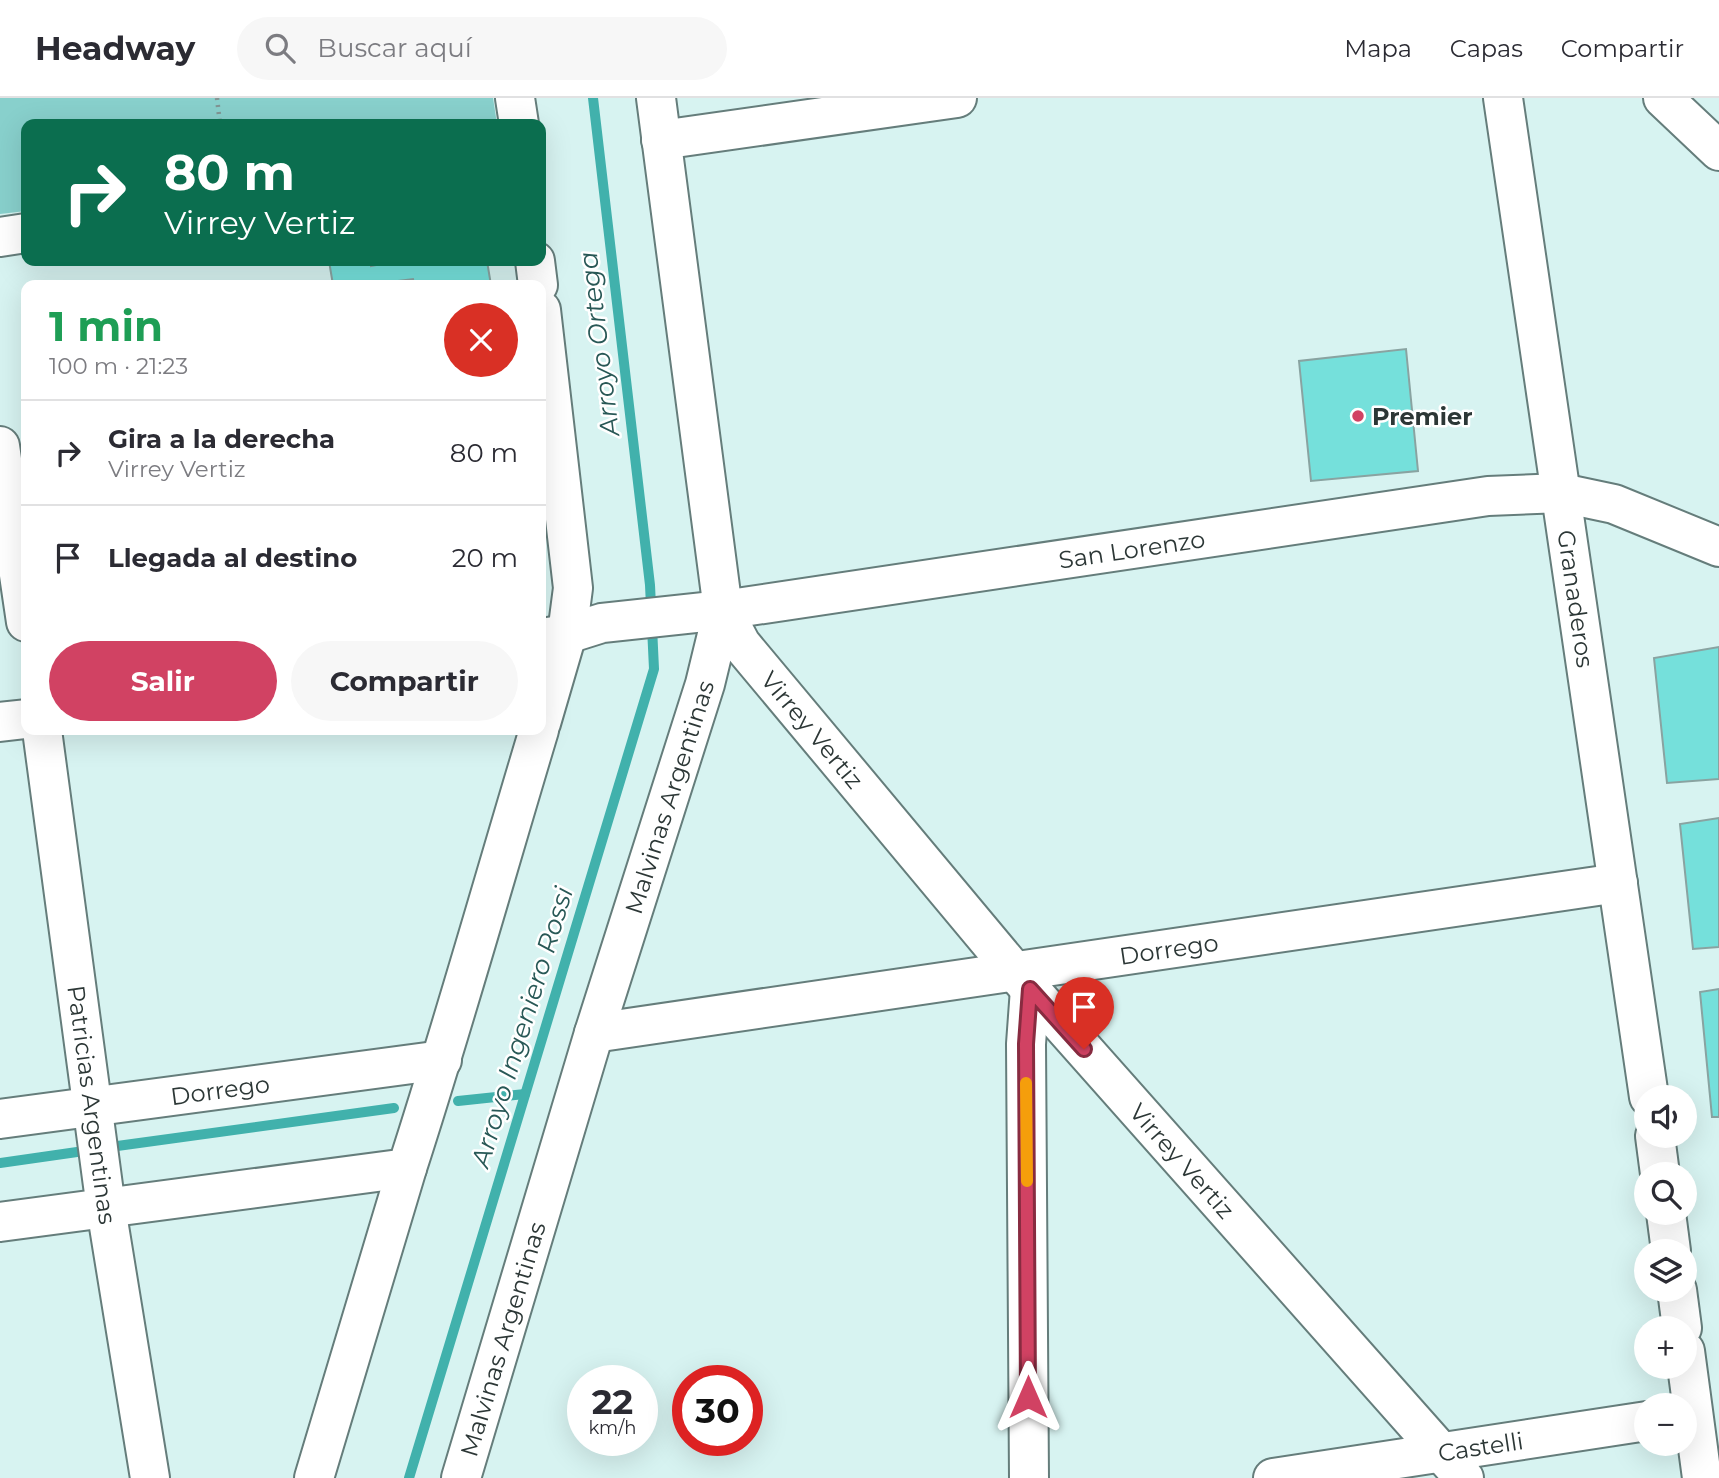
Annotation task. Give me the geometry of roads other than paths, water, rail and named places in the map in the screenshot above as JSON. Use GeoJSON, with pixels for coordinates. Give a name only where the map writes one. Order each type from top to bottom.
{"type":"FeatureCollection","features":[{"type":"Feature","properties":{"kind":"street"},"geometry":{"type":"LineString","coordinates":[[515,98],[518,119]]}},
{"type":"Feature","properties":{"kind":"street","name":"Malvinas Argentinas"},"geometry":{"type":"LineString","coordinates":[[461,1478],[594,1033],[705,684],[706,612],[656,98]]}},
{"type":"Feature","properties":{"kind":"street"},"geometry":{"type":"LineString","coordinates":[[662,140],[957,98]]}},
{"type":"Feature","properties":{"kind":"street","name":"Granaderos"},"geometry":{"type":"LineString","coordinates":[[1503,98],[1647,1085]]}},
{"type":"Feature","properties":{"kind":"street"},"geometry":{"type":"LineString","coordinates":[[1663,98],[1719,151]]}},
{"type":"Feature","properties":{"kind":"street"},"geometry":{"type":"LineString","coordinates":[[0,237],[21,234]]}},
{"type":"Feature","properties":{"kind":"street"},"geometry":{"type":"LineString","coordinates":[[546,353],[573,588],[570,632],[546,707]]}},
{"type":"Feature","properties":{"kind":"street"},"geometry":{"type":"LineString","coordinates":[[0,446],[21,588]]}},
{"type":"Feature","properties":{"kind":"street","name":"San Lorenzo"},"geometry":{"type":"LineString","coordinates":[[570,632],[1488,496],[1562,493],[1614,504],[1719,547]]}},
{"type":"Feature","properties":{"kind":"street","name":"Virrey Vertiz"},"geometry":{"type":"LineString","coordinates":[[706,612],[741,644],[1022,980],[1453,1465]]}},
{"type":"Feature","properties":{"kind":"street"},"geometry":{"type":"LineString","coordinates":[[0,722],[21,720]]}},
{"type":"Feature","properties":{"kind":"street","name":"Patricias Argentinas"},"geometry":{"type":"LineString","coordinates":[[43,735],[106,1208],[150,1478]]}},
{"type":"Feature","properties":{"kind":"street"},"geometry":{"type":"LineString","coordinates":[[314,1478],[442,1060],[538,735]]}},
{"type":"Feature","properties":{"kind":"street","name":"Dorrego"},"geometry":{"type":"LineString","coordinates":[[594,1033],[1022,980],[1619,883]]}},
{"type":"Feature","properties":{"kind":"street"},"geometry":{"type":"LineString","coordinates":[[1022,980],[1026,1044],[1029,1478]]}},
{"type":"Feature","properties":{"kind":"street","name":"Dorrego"},"geometry":{"type":"LineString","coordinates":[[0,1119],[442,1060]]}},
{"type":"Feature","properties":{"kind":"street"},"geometry":{"type":"LineString","coordinates":[[0,1222],[407,1168]]}},
{"type":"Feature","properties":{"kind":"street","name":"Castelli"},"geometry":{"type":"LineString","coordinates":[[1273,1478],[1453,1465],[1634,1423]]}},
{"type":"Feature","properties":{"kind":"street"},"geometry":{"type":"LineString","coordinates":[[1697,1451],[1702,1478]]}},
{"type":"Feature","properties":{"kind":"waterway","name":"Arroyo Ingeniero Rossi"},"geometry":{"type":"LineString","coordinates":[[409,1478],[654,669],[650,585],[593,98]]}},
{"type":"Feature","properties":{"kind":"waterway"},"geometry":{"type":"LineString","coordinates":[[458,1101],[525,1094]]}},
{"type":"Feature","properties":{"kind":"waterway"},"geometry":{"type":"LineString","coordinates":[[110,1147],[394,1108]]}},
{"type":"Feature","properties":{"kind":"waterway"},"geometry":{"type":"LineString","coordinates":[[0,1163],[84,1151]]}},
{"type":"Feature","properties":{"kind":"place","name":"Premier"},"geometry":{"type":"Point","coordinates":[1358,416]}},
{"type":"Feature","properties":{"kind":"water label","name":"Arroyo Ortega"},"geometry":{"type":"Point","coordinates":[599,344]}}]}
